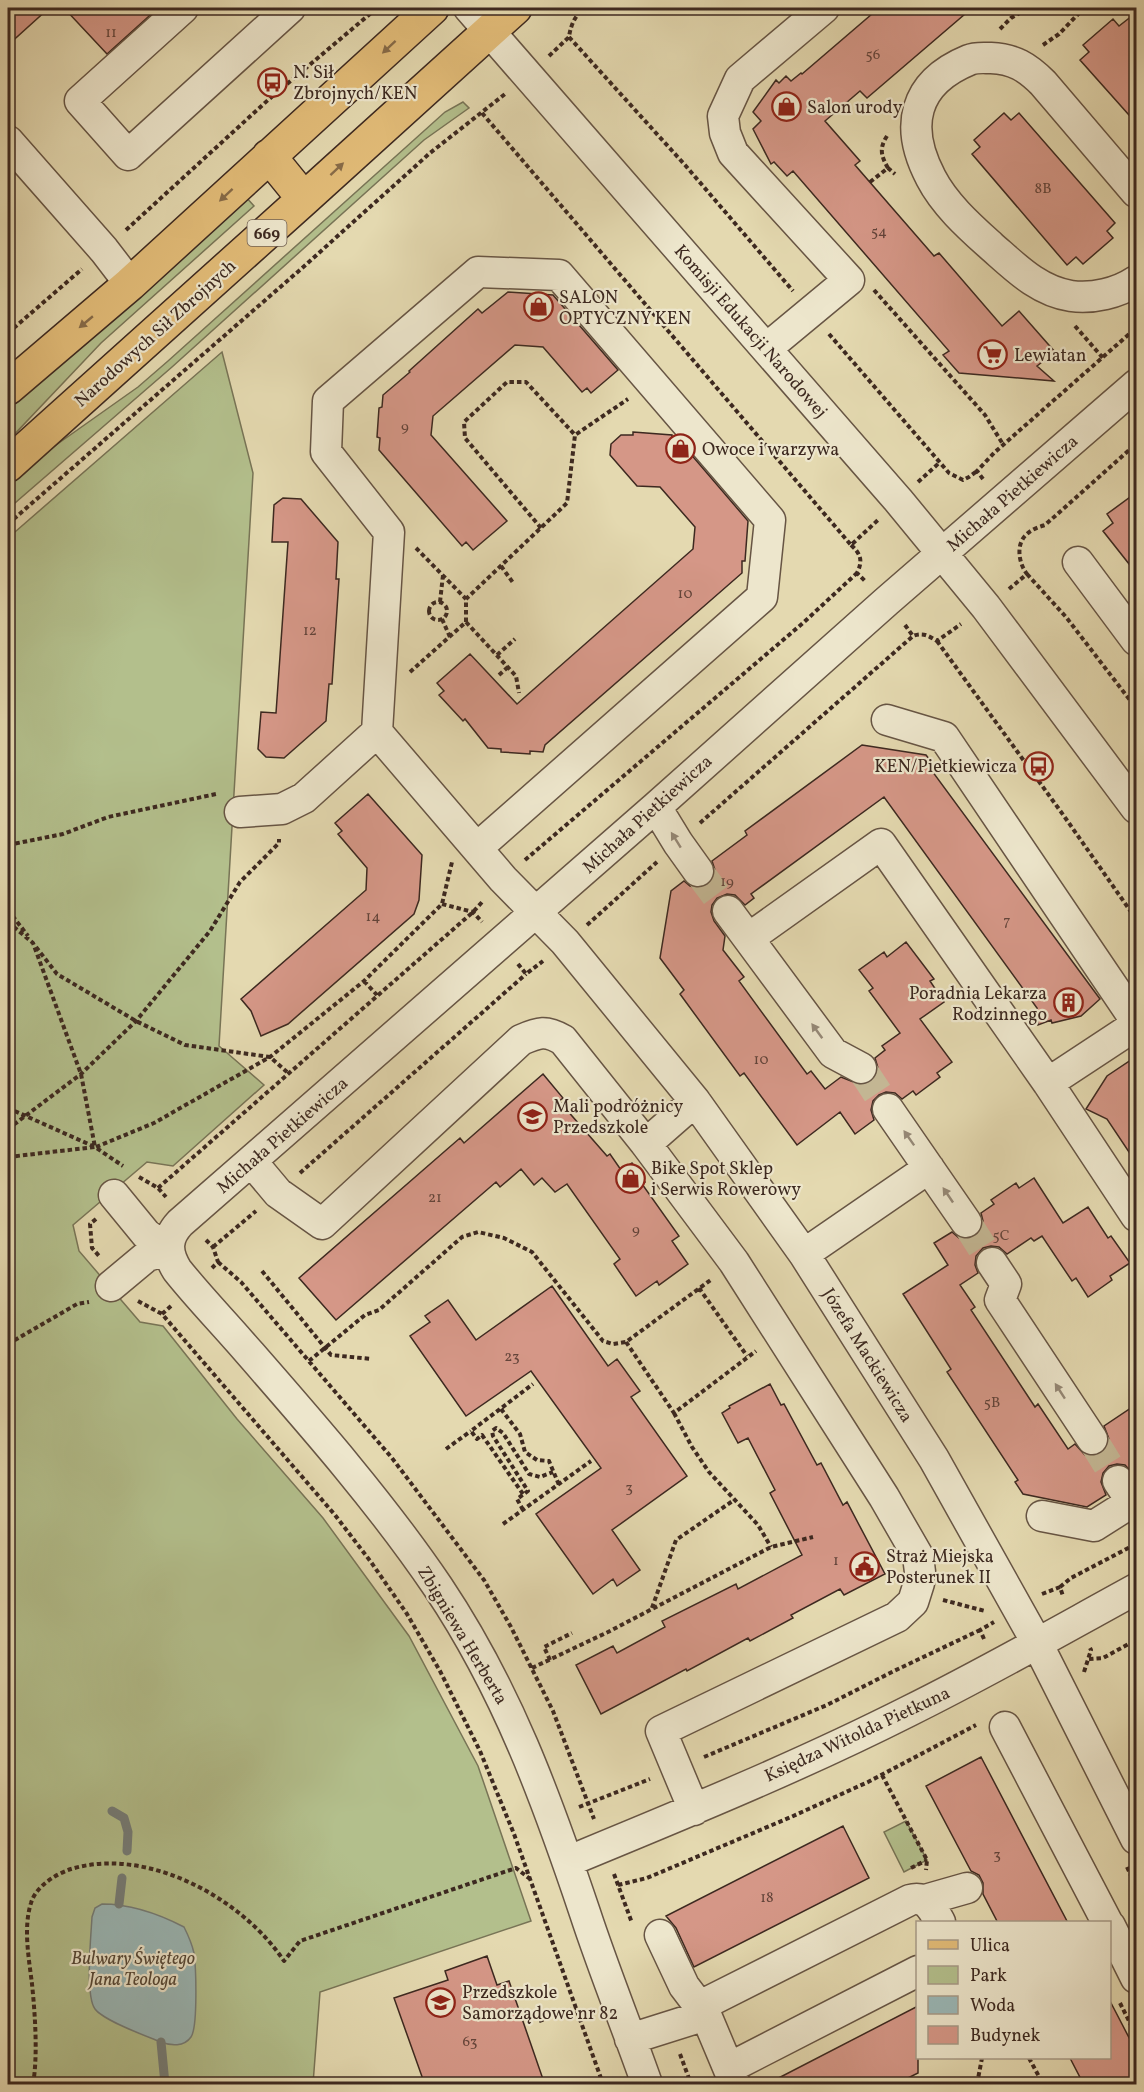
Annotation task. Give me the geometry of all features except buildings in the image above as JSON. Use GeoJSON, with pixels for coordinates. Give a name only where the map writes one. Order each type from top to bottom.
{"type":"FeatureCollection","features":[{"type":"Feature","properties":{"kind":"main road"},"geometry":{"type":"LineString","coordinates":[[8,388],[130,284],[432,8]]}},
{"type":"Feature","properties":{"kind":"main road","name":"Narodowych Sił Zbrojnych"},"geometry":{"type":"LineString","coordinates":[[8,465],[304,199],[479,19],[515,8]]}},
{"type":"Feature","properties":{"kind":"main road"},"geometry":{"type":"LineString","coordinates":[[269,156],[304,199]]}},
{"type":"Feature","properties":{"kind":"street"},"geometry":{"type":"LineString","coordinates":[[183,8],[80,100],[128,155],[290,8]]}},
{"type":"Feature","properties":{"kind":"street"},"geometry":{"type":"LineString","coordinates":[[766,348],[849,279],[733,153],[725,133],[723,116],[740,79],[824,8]]}},
{"type":"Feature","properties":{"kind":"street","name":"Komisji Edukacji Narodowej"},"geometry":{"type":"LineString","coordinates":[[479,19],[898,500],[986,607],[1135,803]]}},
{"type":"Feature","properties":{"kind":"street"},"geometry":{"type":"LineString","coordinates":[[1137,192],[1043,83],[1034,74],[1009,60],[975,58],[953,67],[939,76],[928,88],[919,106],[916,120],[919,146],[931,179],[952,207],[1024,276],[1050,290],[1072,296],[1103,295],[1137,281]]}},
{"type":"Feature","properties":{"kind":"street"},"geometry":{"type":"LineString","coordinates":[[8,141],[104,250],[130,284]]}},
{"type":"Feature","properties":{"kind":"street"},"geometry":{"type":"LineString","coordinates":[[245,812],[282,809],[304,798],[377,732],[389,532],[326,452],[328,401],[478,272],[559,275],[770,520],[762,597],[468,839]]}},
{"type":"Feature","properties":{"kind":"street","name":"Michała Pietkiewicza"},"geometry":{"type":"LineString","coordinates":[[168,1250],[169,1238],[173,1230],[941,554],[1137,385]]}},
{"type":"Feature","properties":{"kind":"street"},"geometry":{"type":"LineString","coordinates":[[1078,562],[1137,640]]}},
{"type":"Feature","properties":{"kind":"street"},"geometry":{"type":"LineString","coordinates":[[887,720],[944,737],[1137,1023],[1048,1083]]}},
{"type":"Feature","properties":{"kind":"street","name":"Józefa Mackiewicza"},"geometry":{"type":"LineString","coordinates":[[377,732],[503,879],[565,942],[695,1101],[804,1254],[934,1459],[1037,1643],[1137,1839]]}},
{"type":"Feature","properties":{"kind":"street"},"geometry":{"type":"LineString","coordinates":[[656,807],[678,843],[699,871]]}},
{"type":"Feature","properties":{"kind":"street"},"geometry":{"type":"LineString","coordinates":[[749,938],[881,844],[1137,1215]]}},
{"type":"Feature","properties":{"kind":"street"},"geometry":{"type":"LineString","coordinates":[[728,911],[833,1053],[861,1068]]}},
{"type":"Feature","properties":{"kind":"street"},"geometry":{"type":"LineString","coordinates":[[252,1162],[278,1192],[322,1224],[521,1040],[537,1033],[551,1033],[563,1040],[734,1262],[884,1497],[918,1556],[920,1572],[913,1602],[897,1617],[661,1731],[694,1810]]}},
{"type":"Feature","properties":{"kind":"street"},"geometry":{"type":"LineString","coordinates":[[645,1144],[695,1101]]}},
{"type":"Feature","properties":{"kind":"street"},"geometry":{"type":"LineString","coordinates":[[888,1109],[966,1222]]}},
{"type":"Feature","properties":{"kind":"street"},"geometry":{"type":"LineString","coordinates":[[804,1254],[929,1168]]}},
{"type":"Feature","properties":{"kind":"street"},"geometry":{"type":"LineString","coordinates":[[114,1195],[146,1234],[168,1250]]}},
{"type":"Feature","properties":{"kind":"street"},"geometry":{"type":"LineString","coordinates":[[104,1293],[147,1256],[168,1250]]}},
{"type":"Feature","properties":{"kind":"street","name":"Zbigniewa Herberta"},"geometry":{"type":"LineString","coordinates":[[168,1250],[177,1270],[382,1508],[468,1635],[508,1708],[568,1861],[647,2085]]}},
{"type":"Feature","properties":{"kind":"street"},"geometry":{"type":"LineString","coordinates":[[992,1263],[1006,1284],[1000,1300],[1092,1439]]}},
{"type":"Feature","properties":{"kind":"street"},"geometry":{"type":"LineString","coordinates":[[1042,1516],[1094,1526],[1131,1498]]}},
{"type":"Feature","properties":{"kind":"street","name":"Księdza Witolda Pietkuna"},"geometry":{"type":"LineString","coordinates":[[568,1861],[694,1810],[898,1717],[1137,1589]]}},
{"type":"Feature","properties":{"kind":"street"},"geometry":{"type":"LineString","coordinates":[[1005,1727],[1106,1921]]}},
{"type":"Feature","properties":{"kind":"street"},"geometry":{"type":"LineString","coordinates":[[630,2039],[703,2010],[910,1900],[916,1898],[933,1911],[967,1888]]}},
{"type":"Feature","properties":{"kind":"street"},"geometry":{"type":"LineString","coordinates":[[1111,1934],[1126,1986]]}},
{"type":"Feature","properties":{"kind":"street"},"geometry":{"type":"LineString","coordinates":[[660,1935],[684,1986],[703,2010],[732,2076],[916,1972]]}},
{"type":"Feature","properties":{"kind":"path"},"geometry":{"type":"LineString","coordinates":[[8,333],[104,250],[268,100],[377,8]]}},
{"type":"Feature","properties":{"kind":"path"},"geometry":{"type":"LineString","coordinates":[[1009,60],[1035,51],[1059,34],[1084,8]]}},
{"type":"Feature","properties":{"kind":"path"},"geometry":{"type":"LineString","coordinates":[[569,38],[685,165]]}},
{"type":"Feature","properties":{"kind":"path"},"geometry":{"type":"LineString","coordinates":[[8,524],[301,269],[430,153],[482,113],[859,552],[861,560],[857,573],[871,586]]}},
{"type":"Feature","properties":{"kind":"path"},"geometry":{"type":"LineString","coordinates":[[873,289],[985,415],[1004,446]]}},
{"type":"Feature","properties":{"kind":"path"},"geometry":{"type":"LineString","coordinates":[[541,528],[465,438],[464,422],[507,382],[526,382],[575,435]]}},
{"type":"Feature","properties":{"kind":"path"},"geometry":{"type":"LineString","coordinates":[[466,599],[567,503],[575,435],[651,383]]}},
{"type":"Feature","properties":{"kind":"path"},"geometry":{"type":"LineString","coordinates":[[1137,444],[1044,525],[1029,532],[1022,539],[1020,549],[1022,568],[1066,616],[1137,708]]}},
{"type":"Feature","properties":{"kind":"path"},"geometry":{"type":"LineString","coordinates":[[851,545],[939,463],[963,480],[976,471]]}},
{"type":"Feature","properties":{"kind":"path"},"geometry":{"type":"LineString","coordinates":[[389,532],[420,551],[466,599],[466,622],[516,676],[519,693]]}},
{"type":"Feature","properties":{"kind":"path"},"geometry":{"type":"LineString","coordinates":[[501,566],[514,584]]}},
{"type":"Feature","properties":{"kind":"path"},"geometry":{"type":"LineString","coordinates":[[1004,593],[1027,574]]}},
{"type":"Feature","properties":{"kind":"path"},"geometry":{"type":"LineString","coordinates":[[440,602],[443,575]]}},
{"type":"Feature","properties":{"kind":"path"},"geometry":{"type":"LineString","coordinates":[[440,602],[431,605],[429,614],[432,618],[442,619]]}},
{"type":"Feature","properties":{"kind":"path"},"geometry":{"type":"LineString","coordinates":[[440,602],[444,604],[447,612],[442,619]]}},
{"type":"Feature","properties":{"kind":"path"},"geometry":{"type":"LineString","coordinates":[[442,619],[450,637]]}},
{"type":"Feature","properties":{"kind":"path"},"geometry":{"type":"LineString","coordinates":[[901,620],[913,636]]}},
{"type":"Feature","properties":{"kind":"path"},"geometry":{"type":"LineString","coordinates":[[937,641],[965,621]]}},
{"type":"Feature","properties":{"kind":"path"},"geometry":{"type":"LineString","coordinates":[[379,699],[466,622]]}},
{"type":"Feature","properties":{"kind":"path"},"geometry":{"type":"LineString","coordinates":[[565,942],[918,634],[927,635],[937,641],[1137,919]]}},
{"type":"Feature","properties":{"kind":"path"},"geometry":{"type":"LineString","coordinates":[[497,656],[515,639]]}},
{"type":"Feature","properties":{"kind":"path"},"geometry":{"type":"LineString","coordinates":[[500,675],[508,667]]}},
{"type":"Feature","properties":{"kind":"path"},"geometry":{"type":"LineString","coordinates":[[8,845],[63,834],[108,817],[224,793],[245,812]]}},
{"type":"Feature","properties":{"kind":"path"},"geometry":{"type":"LineString","coordinates":[[8,1129],[81,1074],[136,1021],[210,931],[240,882],[279,843],[282,809]]}},
{"type":"Feature","properties":{"kind":"path"},"geometry":{"type":"LineString","coordinates":[[8,1157],[95,1147],[154,1124],[270,1057],[364,981],[442,904],[468,839]]}},
{"type":"Feature","properties":{"kind":"path"},"geometry":{"type":"LineString","coordinates":[[8,910],[57,974],[136,1021],[185,1045],[270,1057],[287,1072]]}},
{"type":"Feature","properties":{"kind":"path"},"geometry":{"type":"LineString","coordinates":[[8,922],[33,943],[81,1074],[95,1147]]}},
{"type":"Feature","properties":{"kind":"path"},"geometry":{"type":"LineString","coordinates":[[302,1352],[241,1282],[218,1262],[213,1247],[526,974]]}},
{"type":"Feature","properties":{"kind":"path"},"geometry":{"type":"LineString","coordinates":[[364,981],[377,994]]}},
{"type":"Feature","properties":{"kind":"path"},"geometry":{"type":"LineString","coordinates":[[8,1108],[95,1147],[158,1188]]}},
{"type":"Feature","properties":{"kind":"path"},"geometry":{"type":"LineString","coordinates":[[309,1361],[365,1315],[379,1310],[462,1237],[478,1232],[504,1238],[532,1252],[603,1341],[613,1344],[626,1342],[734,1262]]}},
{"type":"Feature","properties":{"kind":"path"},"geometry":{"type":"LineString","coordinates":[[218,1262],[162,1314],[335,1515],[407,1614],[440,1671],[480,1751],[514,1834],[603,2085]]}},
{"type":"Feature","properties":{"kind":"path"},"geometry":{"type":"LineString","coordinates":[[261,1271],[331,1355],[371,1359]]}},
{"type":"Feature","properties":{"kind":"path"},"geometry":{"type":"LineString","coordinates":[[699,1288],[747,1357]]}},
{"type":"Feature","properties":{"kind":"path"},"geometry":{"type":"LineString","coordinates":[[8,1344],[77,1304],[104,1293]]}},
{"type":"Feature","properties":{"kind":"path"},"geometry":{"type":"LineString","coordinates":[[674,1413],[747,1357],[782,1336]]}},
{"type":"Feature","properties":{"kind":"path"},"geometry":{"type":"LineString","coordinates":[[626,1342],[674,1413],[704,1464],[758,1525],[771,1547]]}},
{"type":"Feature","properties":{"kind":"path"},"geometry":{"type":"LineString","coordinates":[[446,1449],[533,1384]]}},
{"type":"Feature","properties":{"kind":"path"},"geometry":{"type":"LineString","coordinates":[[501,1409],[520,1434],[525,1452],[530,1456],[549,1461],[559,1485]]}},
{"type":"Feature","properties":{"kind":"path"},"geometry":{"type":"LineString","coordinates":[[524,1510],[517,1499],[528,1491],[492,1431],[496,1428],[503,1433],[529,1474],[540,1477],[553,1472]]}},
{"type":"Feature","properties":{"kind":"path"},"geometry":{"type":"LineString","coordinates":[[471,1431],[477,1439],[482,1435],[524,1494]]}},
{"type":"Feature","properties":{"kind":"path"},"geometry":{"type":"LineString","coordinates":[[503,1524],[591,1461]]}},
{"type":"Feature","properties":{"kind":"path"},"geometry":{"type":"LineString","coordinates":[[652,1610],[676,1540],[734,1500]]}},
{"type":"Feature","properties":{"kind":"path"},"geometry":{"type":"LineString","coordinates":[[532,1668],[652,1610],[771,1547],[813,1537]]}},
{"type":"Feature","properties":{"kind":"path"},"geometry":{"type":"LineString","coordinates":[[1060,1587],[1071,1578],[1137,1544]]}},
{"type":"Feature","properties":{"kind":"path"},"geometry":{"type":"LineString","coordinates":[[916,1593],[983,1610],[999,1619]]}},
{"type":"Feature","properties":{"kind":"path"},"geometry":{"type":"LineString","coordinates":[[589,1803],[827,1705],[980,1630]]}},
{"type":"Feature","properties":{"kind":"path"},"geometry":{"type":"LineString","coordinates":[[550,1660],[544,1647],[572,1633]]}},
{"type":"Feature","properties":{"kind":"path"},"geometry":{"type":"LineString","coordinates":[[1089,1659],[1103,1658],[1137,1640]]}},
{"type":"Feature","properties":{"kind":"path"},"geometry":{"type":"LineString","coordinates":[[882,1775],[927,1860],[933,1911]]}},
{"type":"Feature","properties":{"kind":"path"},"geometry":{"type":"LineString","coordinates":[[33,2085],[33,1997],[27,1920],[31,1900],[56,1874],[77,1868],[102,1865],[133,1865],[164,1872],[219,1898],[252,1923],[284,1961],[300,1941],[516,1868],[530,1879]]}},
{"type":"Feature","properties":{"kind":"path"},"geometry":{"type":"LineString","coordinates":[[1126,1986],[1137,2035]]}},
{"type":"Feature","properties":{"kind":"path"},"geometry":{"type":"LineString","coordinates":[[539,2021],[576,2008]]}},
{"type":"Feature","properties":{"kind":"path"},"geometry":{"type":"LineString","coordinates":[[977,2085],[982,2059]]}},
{"type":"Feature","properties":{"kind":"path"},"geometry":{"type":"LineString","coordinates":[[1030,2059],[1043,2085]]}},
{"type":"Feature","properties":{"kind":"green space"},"geometry":{"type":"Polygon","coordinates":[[[463,102],[469,108],[424,140],[172,367],[8,509],[8,483],[25,467],[138,387],[445,112],[463,102]]]}},
{"type":"Feature","properties":{"kind":"green space"},"geometry":{"type":"Polygon","coordinates":[[[245,196],[254,206],[101,343],[8,441],[8,407],[245,196]]]}},
{"type":"Feature","properties":{"kind":"green space","name":"Bulwary Świętego Jana Teologa"},"geometry":{"type":"Polygon","coordinates":[[[222,352],[253,473],[219,1046],[264,1085],[173,1166],[147,1162],[73,1225],[79,1251],[140,1322],[163,1326],[237,1419],[323,1518],[409,1636],[478,1766],[531,1921],[320,1992],[313,2084],[8,2084],[8,538],[222,352]]]}},
{"type":"Feature","properties":{"kind":"green space"},"geometry":{"type":"Polygon","coordinates":[[[906,1821],[927,1860],[904,1872],[884,1832],[906,1821]]]}},
{"type":"Feature","properties":{"kind":"water"},"geometry":{"type":"Polygon","coordinates":[[[102,1904],[144,1911],[184,1927],[194,1953],[196,1996],[193,2031],[185,2043],[173,2045],[161,2042],[116,2023],[95,2009],[89,1979],[92,1917],[95,1908],[102,1904]]]}},
{"type":"Feature","properties":{"kind":"waterway"},"geometry":{"type":"LineString","coordinates":[[112,1811],[124,1818],[128,1832],[127,1851]]}},
{"type":"Feature","properties":{"kind":"waterway"},"geometry":{"type":"LineString","coordinates":[[119,1904],[122,1878]]}},
{"type":"Feature","properties":{"kind":"waterway"},"geometry":{"type":"LineString","coordinates":[[161,2042],[165,2084]]}},
{"type":"Feature","properties":{"kind":"tunnel"},"geometry":{"type":"LineString","coordinates":[[698,871],[728,911]]}},
{"type":"Feature","properties":{"kind":"tunnel"},"geometry":{"type":"LineString","coordinates":[[861,1068],[888,1109]]}},
{"type":"Feature","properties":{"kind":"tunnel"},"geometry":{"type":"LineString","coordinates":[[966,1222],[992,1263]]}},
{"type":"Feature","properties":{"kind":"tunnel"},"geometry":{"type":"LineString","coordinates":[[1092,1439],[1118,1481]]}},
{"type":"Feature","properties":{"kind":"place","name":"N. Sił Zbrojnych/KEN"},"geometry":{"type":"Point","coordinates":[272,82]}},
{"type":"Feature","properties":{"kind":"place","name":"Salon urody"},"geometry":{"type":"Point","coordinates":[786,107]}},
{"type":"Feature","properties":{"kind":"place","name":"SALON OPTYCZNY KEN"},"geometry":{"type":"Point","coordinates":[538,307]}},
{"type":"Feature","properties":{"kind":"place","name":"Lewiatan"},"geometry":{"type":"Point","coordinates":[993,355]}},
{"type":"Feature","properties":{"kind":"place","name":"Owoce i warzywa"},"geometry":{"type":"Point","coordinates":[681,449]}},
{"type":"Feature","properties":{"kind":"place","name":"KEN/Pietkiewicza"},"geometry":{"type":"Point","coordinates":[1038,766]}},
{"type":"Feature","properties":{"kind":"place","name":"Poradnia Lekarza Rodzinnego"},"geometry":{"type":"Point","coordinates":[1068,1003]}},
{"type":"Feature","properties":{"kind":"place","name":"Mali podróżnicy Przedszkole"},"geometry":{"type":"Point","coordinates":[532,1116]}},
{"type":"Feature","properties":{"kind":"place","name":"Bike Spot Sklep i Serwis Rowerowy"},"geometry":{"type":"Point","coordinates":[630,1178]}},
{"type":"Feature","properties":{"kind":"place","name":"Straż Miejska Posterunek II"},"geometry":{"type":"Point","coordinates":[865,1566]}},
{"type":"Feature","properties":{"kind":"place","name":"Przedszkole Samorządowe nr 82"},"geometry":{"type":"Point","coordinates":[441,2002]}}]}
